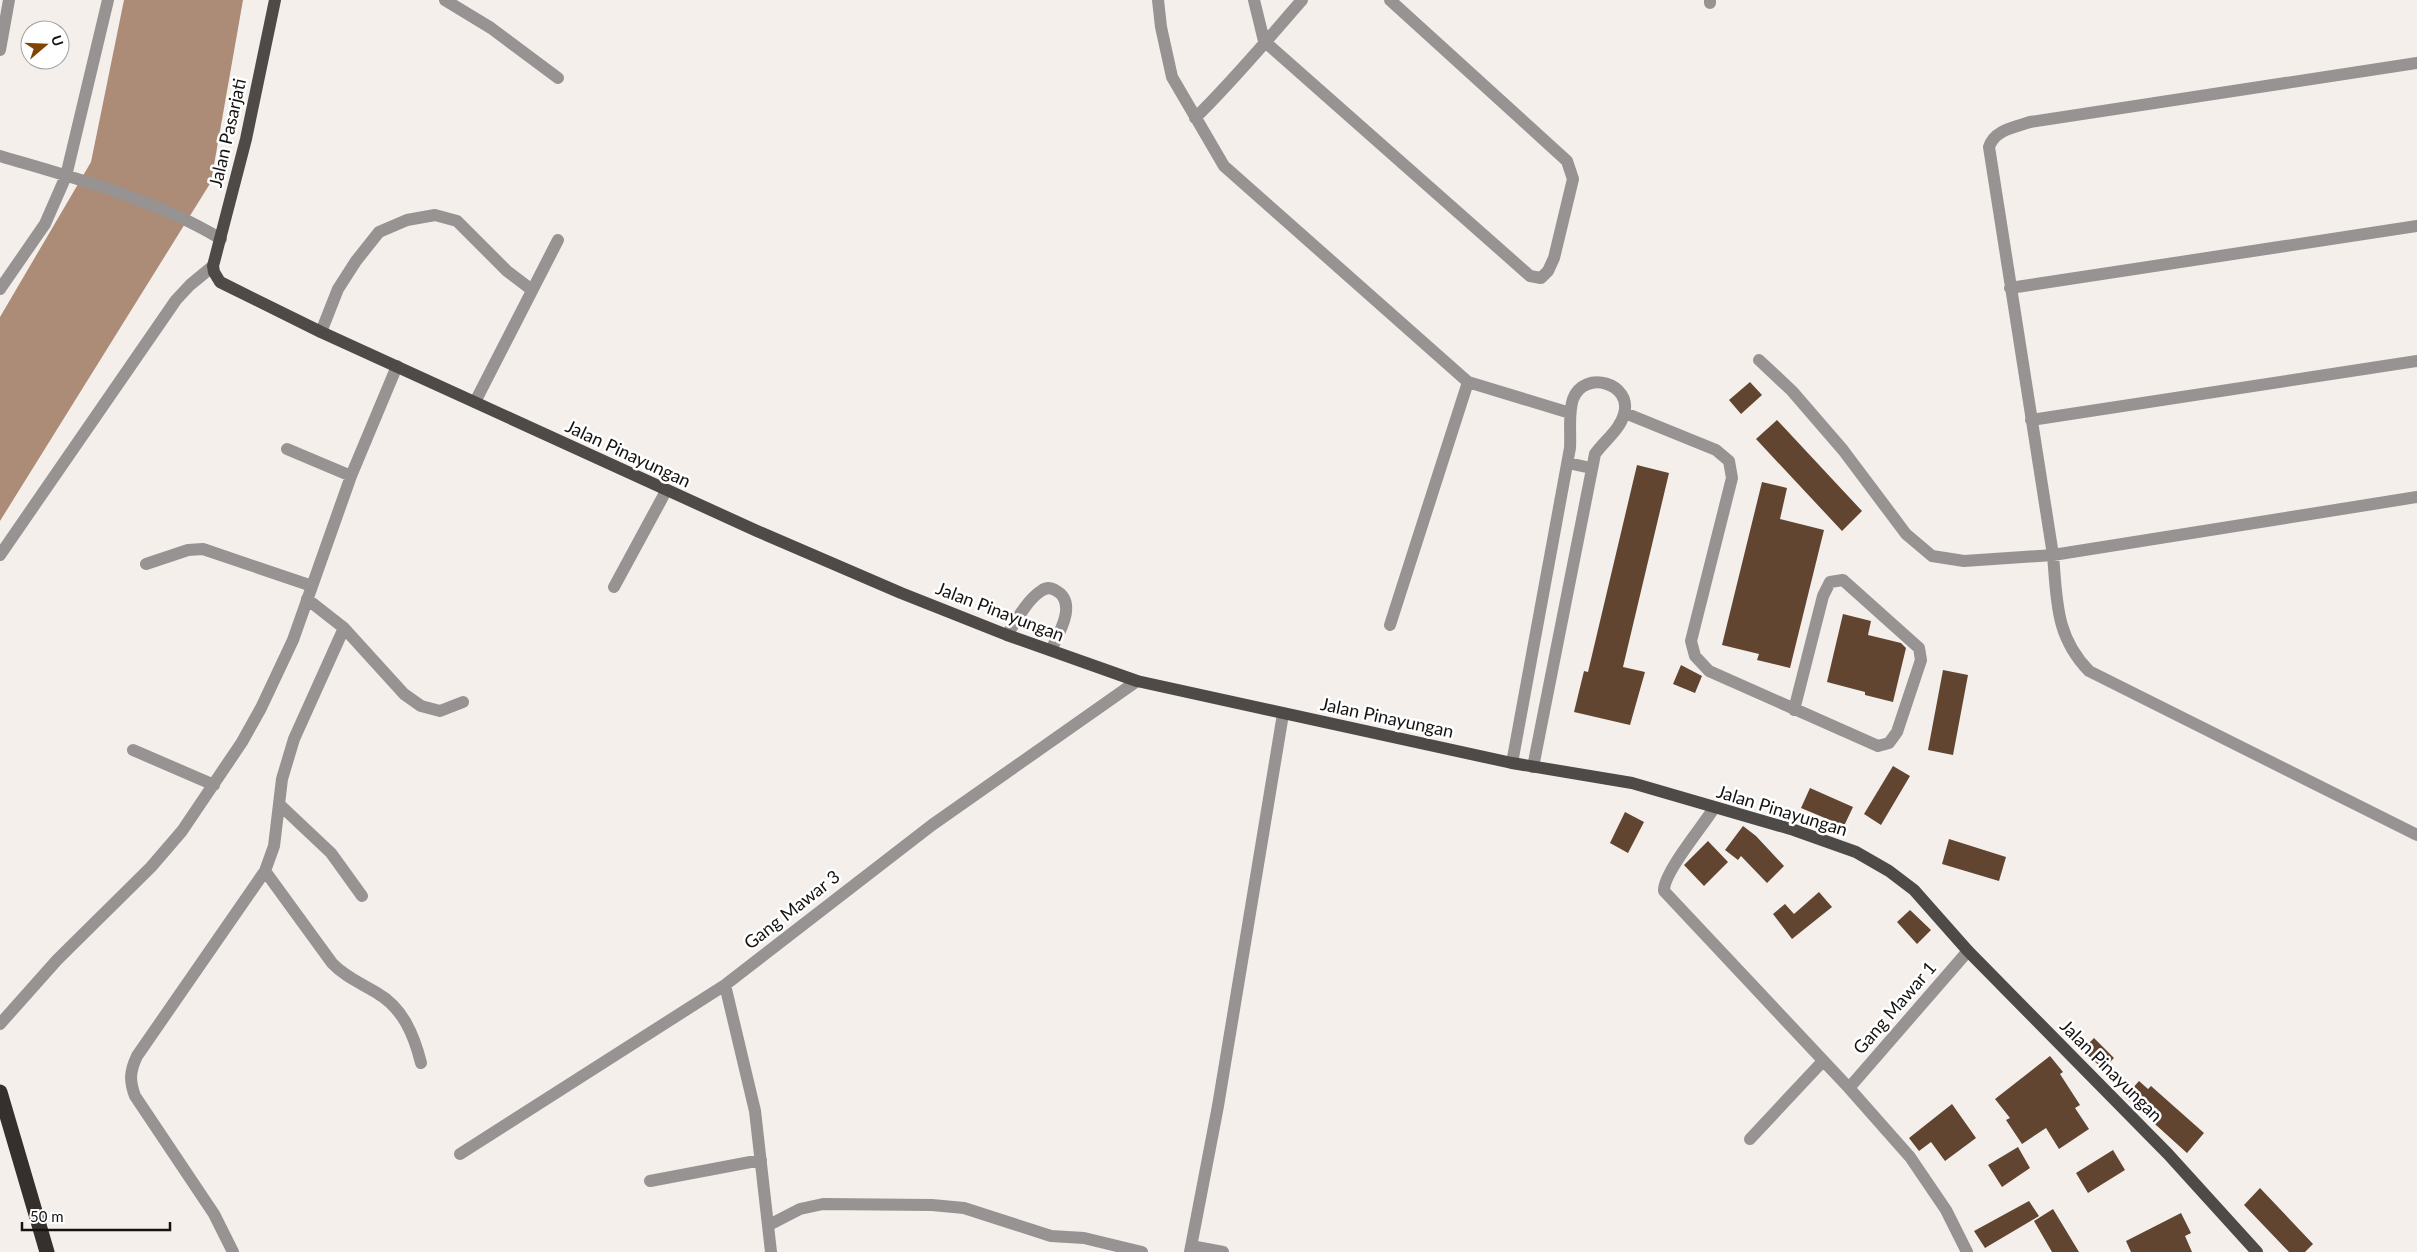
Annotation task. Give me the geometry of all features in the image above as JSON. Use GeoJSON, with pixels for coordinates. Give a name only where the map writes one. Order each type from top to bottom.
{"type":"FeatureCollection","features":[{"type":"Feature","properties":{"kind":"highway"},"geometry":{"type":"LineString","coordinates":[[0,1092],[47,1252]]}},
{"type":"Feature","properties":{"kind":"main road","name":"Jalan Pasarjati"},"geometry":{"type":"LineString","coordinates":[[213,269],[246,139],[275,0]]}},
{"type":"Feature","properties":{"kind":"main road","name":"Jalan Pinayungan"},"geometry":{"type":"LineString","coordinates":[[213,269],[220,282],[321,332],[666,491],[901,593],[1007,635],[1137,681],[1512,763],[1632,783],[1794,830],[1856,852],[1881,866],[1914,890],[1968,951],[2168,1154],[2257,1252]]}},
{"type":"Feature","properties":{"kind":"street"},"geometry":{"type":"LineString","coordinates":[[0,50],[8,0]]}},
{"type":"Feature","properties":{"kind":"street"},"geometry":{"type":"LineString","coordinates":[[0,289],[45,224],[66,176],[108,0]]}},
{"type":"Feature","properties":{"kind":"street"},"geometry":{"type":"LineString","coordinates":[[445,0],[491,28],[558,78]]}},
{"type":"Feature","properties":{"kind":"street"},"geometry":{"type":"LineString","coordinates":[[1158,0],[1161,27],[1172,77],[1224,166],[1468,382],[1570,413]]}},
{"type":"Feature","properties":{"kind":"street"},"geometry":{"type":"LineString","coordinates":[[1254,0],[1264,41],[1530,276],[1541,278],[1548,271],[1554,258],[1573,179],[1566,160],[1390,0]]}},
{"type":"Feature","properties":{"kind":"street"},"geometry":{"type":"LineString","coordinates":[[1195,118],[1238,75],[1264,41],[1302,0]]}},
{"type":"Feature","properties":{"kind":"street"},"geometry":{"type":"LineString","coordinates":[[2417,63],[2030,122],[1999,133],[1990,141],[1989,147],[2053,555],[2059,618],[2067,640],[2077,658],[2089,671],[2417,835]]}},
{"type":"Feature","properties":{"kind":"street"},"geometry":{"type":"LineString","coordinates":[[0,156],[84,180],[196,224],[221,239]]}},
{"type":"Feature","properties":{"kind":"street"},"geometry":{"type":"LineString","coordinates":[[321,332],[338,289],[356,261],[379,232],[406,220],[435,215],[457,221],[507,271],[532,290]]}},
{"type":"Feature","properties":{"kind":"street"},"geometry":{"type":"LineString","coordinates":[[2010,288],[2417,226]]}},
{"type":"Feature","properties":{"kind":"street"},"geometry":{"type":"LineString","coordinates":[[475,402],[558,240]]}},
{"type":"Feature","properties":{"kind":"street"},"geometry":{"type":"LineString","coordinates":[[0,555],[176,300],[190,285],[213,269]]}},
{"type":"Feature","properties":{"kind":"street"},"geometry":{"type":"LineString","coordinates":[[1759,360],[1792,391],[1843,450],[1906,534],[1932,556],[1964,561],[2053,555],[2417,497]]}},
{"type":"Feature","properties":{"kind":"street"},"geometry":{"type":"LineString","coordinates":[[2031,420],[2417,361]]}},
{"type":"Feature","properties":{"kind":"street"},"geometry":{"type":"LineString","coordinates":[[0,1024],[57,960],[151,867],[182,831],[214,786],[261,708],[293,640],[351,476],[397,366]]}},
{"type":"Feature","properties":{"kind":"street"},"geometry":{"type":"LineString","coordinates":[[1390,625],[1468,382]]}},
{"type":"Feature","properties":{"kind":"street"},"geometry":{"type":"LineString","coordinates":[[1512,763],[1568,463],[1570,413],[1573,398],[1580,387],[1592,382],[1606,382],[1617,389],[1624,400],[1625,413],[1620,425],[1595,454],[1591,468],[1533,767]]}},
{"type":"Feature","properties":{"kind":"street"},"geometry":{"type":"LineString","coordinates":[[1625,413],[1716,450],[1729,461],[1732,478],[1691,641],[1695,656],[1708,671],[1794,710],[1878,746],[1889,743],[1897,732],[1921,660],[1919,648],[1843,580],[1830,582],[1823,596],[1794,710]]}},
{"type":"Feature","properties":{"kind":"street"},"geometry":{"type":"LineString","coordinates":[[287,450],[351,476]]}},
{"type":"Feature","properties":{"kind":"street"},"geometry":{"type":"LineString","coordinates":[[1568,463],[1591,468]]}},
{"type":"Feature","properties":{"kind":"street"},"geometry":{"type":"LineString","coordinates":[[614,587],[666,491]]}},
{"type":"Feature","properties":{"kind":"street"},"geometry":{"type":"LineString","coordinates":[[146,564],[188,550],[203,550],[312,586]]}},
{"type":"Feature","properties":{"kind":"street"},"geometry":{"type":"LineString","coordinates":[[1007,635],[1041,590],[1049,588],[1057,591],[1063,597],[1066,608],[1065,619],[1051,650]]}},
{"type":"Feature","properties":{"kind":"street"},"geometry":{"type":"LineString","coordinates":[[307,599],[344,628],[404,694],[421,706],[440,710],[463,702]]}},
{"type":"Feature","properties":{"kind":"street"},"geometry":{"type":"LineString","coordinates":[[233,1252],[214,1214],[135,1096],[130,1082],[131,1070],[137,1056],[265,871],[274,846],[282,779],[294,739],[344,628]]}},
{"type":"Feature","properties":{"kind":"street","name":"Gang Mawar 3"},"geometry":{"type":"LineString","coordinates":[[460,1154],[725,985],[932,825],[1137,681]]}},
{"type":"Feature","properties":{"kind":"street"},"geometry":{"type":"LineString","coordinates":[[1222,1252],[1190,1249],[1218,1106],[1283,714]]}},
{"type":"Feature","properties":{"kind":"street"},"geometry":{"type":"LineString","coordinates":[[133,750],[214,786]]}},
{"type":"Feature","properties":{"kind":"street"},"geometry":{"type":"LineString","coordinates":[[279,804],[331,854],[362,896]]}},
{"type":"Feature","properties":{"kind":"street"},"geometry":{"type":"LineString","coordinates":[[1714,808],[1663,884],[1664,892],[1849,1088],[1910,1156],[1933,1188],[1967,1252]]}},
{"type":"Feature","properties":{"kind":"street"},"geometry":{"type":"LineString","coordinates":[[265,871],[342,974],[380,994],[406,1020],[415,1039],[421,1063]]}},
{"type":"Feature","properties":{"kind":"street","name":"Gang Mawar 1"},"geometry":{"type":"LineString","coordinates":[[1849,1088],[1968,951]]}},
{"type":"Feature","properties":{"kind":"street"},"geometry":{"type":"LineString","coordinates":[[725,985],[753,1102],[771,1252]]}},
{"type":"Feature","properties":{"kind":"street"},"geometry":{"type":"LineString","coordinates":[[1750,1139],[1823,1061]]}},
{"type":"Feature","properties":{"kind":"street"},"geometry":{"type":"LineString","coordinates":[[650,1181],[761,1160]]}},
{"type":"Feature","properties":{"kind":"street"},"geometry":{"type":"LineString","coordinates":[[769,1225],[800,1209],[824,1204],[932,1205],[964,1208],[1051,1236],[1084,1238],[1142,1252]]}},
{"type":"Feature","properties":{"kind":"shaded area"},"geometry":{"type":"Polygon","coordinates":[[[124,0],[243,0],[211,182],[0,521],[0,317],[91,162],[124,0]]]}},
{"type":"Feature","properties":{"kind":"building"},"geometry":{"type":"Polygon","coordinates":[[[1750,382],[1762,395],[1741,414],[1729,400],[1750,382]]]}},
{"type":"Feature","properties":{"kind":"building"},"geometry":{"type":"Polygon","coordinates":[[[1777,420],[1862,511],[1842,531],[1756,439],[1777,420]]]}},
{"type":"Feature","properties":{"kind":"building"},"geometry":{"type":"Polygon","coordinates":[[[1637,465],[1669,473],[1623,667],[1645,672],[1630,725],[1574,712],[1584,671],[1588,672],[1637,465]]]}},
{"type":"Feature","properties":{"kind":"building"},"geometry":{"type":"Polygon","coordinates":[[[1762,482],[1787,488],[1780,519],[1824,530],[1790,668],[1757,660],[1759,654],[1722,645],[1762,482]]]}},
{"type":"Feature","properties":{"kind":"building"},"geometry":{"type":"Polygon","coordinates":[[[1843,614],[1871,621],[1868,635],[1901,643],[1906,648],[1893,702],[1827,682],[1843,614]]]}},
{"type":"Feature","properties":{"kind":"building"},"geometry":{"type":"Polygon","coordinates":[[[1681,665],[1702,676],[1695,693],[1673,684],[1681,665]]]}},
{"type":"Feature","properties":{"kind":"building"},"geometry":{"type":"Polygon","coordinates":[[[1943,670],[1968,675],[1953,755],[1928,750],[1943,670]]]}},
{"type":"Feature","properties":{"kind":"building"},"geometry":{"type":"Polygon","coordinates":[[[1893,766],[1910,776],[1881,825],[1864,814],[1893,766]]]}},
{"type":"Feature","properties":{"kind":"building"},"geometry":{"type":"Polygon","coordinates":[[[1810,788],[1853,807],[1844,826],[1801,808],[1810,788]]]}},
{"type":"Feature","properties":{"kind":"building"},"geometry":{"type":"Polygon","coordinates":[[[1625,812],[1644,822],[1628,853],[1610,843],[1625,812]]]}},
{"type":"Feature","properties":{"kind":"building"},"geometry":{"type":"Polygon","coordinates":[[[1743,826],[1756,836],[1784,866],[1767,883],[1741,856],[1738,860],[1725,850],[1743,826]]]}},
{"type":"Feature","properties":{"kind":"building"},"geometry":{"type":"Polygon","coordinates":[[[1949,839],[2006,857],[1999,881],[1942,864],[1949,839]]]}},
{"type":"Feature","properties":{"kind":"building"},"geometry":{"type":"Polygon","coordinates":[[[1708,841],[1728,862],[1704,886],[1684,865],[1708,841]]]}},
{"type":"Feature","properties":{"kind":"building"},"geometry":{"type":"Polygon","coordinates":[[[1819,892],[1832,907],[1792,939],[1773,914],[1785,904],[1794,914],[1819,892]]]}},
{"type":"Feature","properties":{"kind":"building"},"geometry":{"type":"Polygon","coordinates":[[[1910,910],[1931,930],[1917,944],[1897,922],[1910,910]]]}},
{"type":"Feature","properties":{"kind":"building"},"geometry":{"type":"Polygon","coordinates":[[[2094,1038],[2114,1058],[2103,1069],[2082,1050],[2094,1038]]]}},
{"type":"Feature","properties":{"kind":"building"},"geometry":{"type":"Polygon","coordinates":[[[2050,1056],[2063,1072],[2060,1074],[2080,1105],[2075,1108],[2089,1129],[2059,1149],[2046,1128],[2022,1144],[2006,1120],[2010,1118],[1995,1099],[2050,1056]]]}},
{"type":"Feature","properties":{"kind":"building"},"geometry":{"type":"Polygon","coordinates":[[[2139,1081],[2148,1089],[2151,1086],[2204,1133],[2187,1153],[2125,1097],[2139,1081]]]}},
{"type":"Feature","properties":{"kind":"building"},"geometry":{"type":"Polygon","coordinates":[[[1952,1104],[1976,1138],[1945,1161],[1931,1142],[1919,1151],[1909,1138],[1952,1104]]]}},
{"type":"Feature","properties":{"kind":"building"},"geometry":{"type":"Polygon","coordinates":[[[2018,1147],[2030,1168],[2002,1187],[1988,1165],[2018,1147]]]}},
{"type":"Feature","properties":{"kind":"building"},"geometry":{"type":"Polygon","coordinates":[[[2113,1150],[2125,1170],[2088,1193],[2076,1173],[2113,1150]]]}},
{"type":"Feature","properties":{"kind":"building"},"geometry":{"type":"Polygon","coordinates":[[[2260,1188],[2313,1244],[2305,1252],[2289,1252],[2244,1205],[2260,1188]]]}},
{"type":"Feature","properties":{"kind":"building"},"geometry":{"type":"Polygon","coordinates":[[[2029,1201],[2039,1216],[1985,1248],[1974,1231],[2029,1201]]]}},
{"type":"Feature","properties":{"kind":"building"},"geometry":{"type":"Polygon","coordinates":[[[2053,1209],[2079,1252],[2052,1252],[2034,1221],[2053,1209]]]}},
{"type":"Feature","properties":{"kind":"building"},"geometry":{"type":"Polygon","coordinates":[[[2181,1213],[2191,1233],[2185,1236],[2192,1252],[2131,1252],[2126,1241],[2181,1213]]]}}]}
